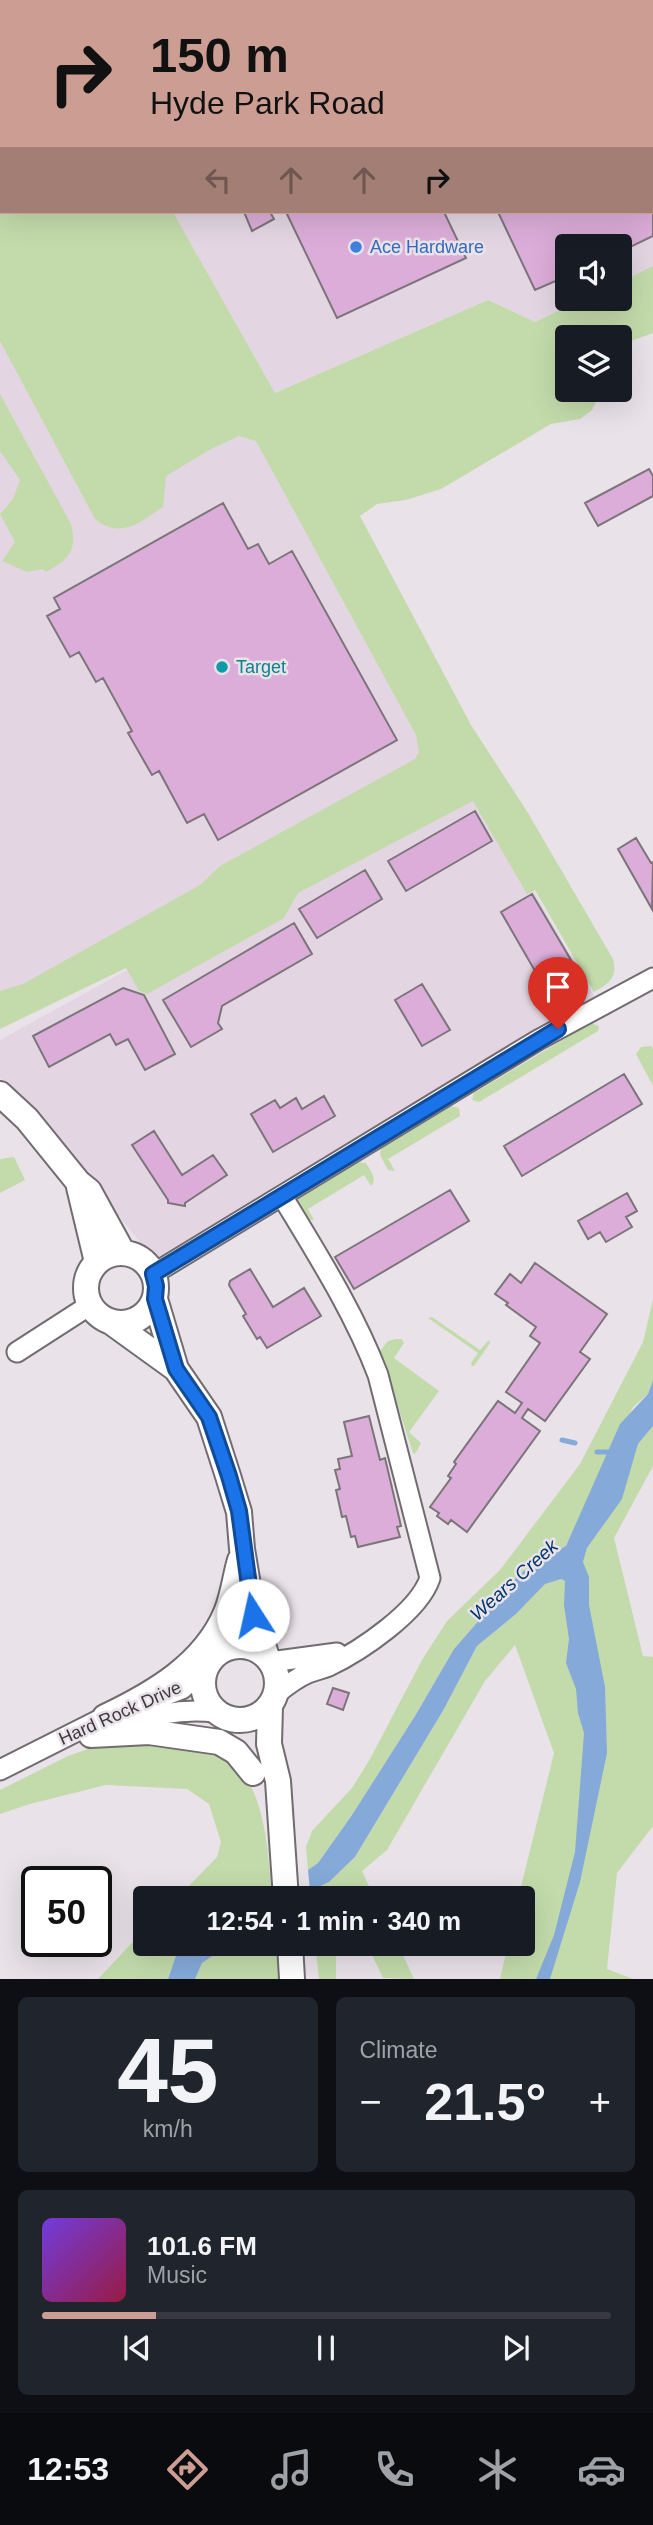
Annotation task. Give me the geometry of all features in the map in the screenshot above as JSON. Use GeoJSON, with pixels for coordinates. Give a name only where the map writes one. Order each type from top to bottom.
{"type":"FeatureCollection","features":[{"type":"Feature","properties":{"kind":"main road"},"geometry":{"type":"LineString","coordinates":[[0,1094],[27,1119],[78,1182],[89,1191],[123,1253]]}},
{"type":"Feature","properties":{"kind":"main road"},"geometry":{"type":"LineString","coordinates":[[78,1182],[97,1262]]}},
{"type":"Feature","properties":{"kind":"main road"},"geometry":{"type":"LineString","coordinates":[[176,1369],[99,1316],[90,1305],[86,1290],[88,1275],[97,1262],[111,1254],[123,1253],[136,1256],[146,1263],[153,1274],[155,1299],[176,1369],[209,1417],[239,1511],[242,1549],[256,1626],[276,1674],[269,1744],[278,1781],[285,1886]]}},
{"type":"Feature","properties":{"kind":"main road"},"geometry":{"type":"LineString","coordinates":[[111,1322],[125,1323],[138,1319],[148,1311],[155,1299]]}},
{"type":"Feature","properties":{"kind":"main road"},"geometry":{"type":"LineString","coordinates":[[227,1648],[239,1614],[242,1549]]}},
{"type":"Feature","properties":{"kind":"main road"},"geometry":{"type":"LineString","coordinates":[[98,1726],[169,1682],[209,1643],[227,1611],[242,1549]]}},
{"type":"Feature","properties":{"kind":"main road"},"geometry":{"type":"LineString","coordinates":[[269,1660],[248,1647],[227,1648],[219,1652],[206,1666],[202,1685],[204,1695],[220,1715],[253,1773],[282,1838]]}},
{"type":"Feature","properties":{"kind":"main road"},"geometry":{"type":"LineString","coordinates":[[220,1715],[236,1721],[249,1720],[261,1715],[273,1700]]}},
{"type":"Feature","properties":{"kind":"main road"},"geometry":{"type":"LineString","coordinates":[[98,1726],[219,1742],[236,1752],[253,1773]]}},
{"type":"Feature","properties":{"kind":"main road"},"geometry":{"type":"LineString","coordinates":[[291,1956],[292,1979]]}},
{"type":"Feature","properties":{"kind":"street"},"geometry":{"type":"LineString","coordinates":[[153,1274],[538,1040],[653,978]]}},
{"type":"Feature","properties":{"kind":"street"},"geometry":{"type":"LineString","coordinates":[[273,1700],[292,1682],[329,1666],[380,1635],[409,1610],[427,1588],[430,1578],[378,1375],[366,1344],[347,1306],[282,1196]]}},
{"type":"Feature","properties":{"kind":"street"},"geometry":{"type":"LineString","coordinates":[[17,1352],[90,1305]]}},
{"type":"Feature","properties":{"kind":"street"},"geometry":{"type":"LineString","coordinates":[[269,1660],[349,1653]]}},
{"type":"Feature","properties":{"kind":"street","name":"Hard Rock Drive"},"geometry":{"type":"LineString","coordinates":[[0,1770],[175,1693],[206,1666]]}},
{"type":"Feature","properties":{"kind":"street","name":"Hard Rock Drive"},"geometry":{"type":"LineString","coordinates":[[98,1726],[178,1711],[220,1715]]}},
{"type":"Feature","properties":{"kind":"shaded area"},"geometry":{"type":"Polygon","coordinates":[[[0,214],[161,214],[435,758],[0,998],[0,214]]]}},
{"type":"Feature","properties":{"kind":"shaded area"},"geometry":{"type":"Polygon","coordinates":[[[174,214],[653,214],[653,266],[632,276],[632,234],[555,234],[555,311],[558,311],[535,322],[488,300],[275,393],[174,214]]]}},
{"type":"Feature","properties":{"kind":"shaded area"},"geometry":{"type":"Polygon","coordinates":[[[470,781],[595,998],[154,1259],[42,1122],[0,1078],[0,1040],[470,781]]]}},
{"type":"Feature","properties":{"kind":"green space"},"geometry":{"type":"Polygon","coordinates":[[[0,214],[174,214],[275,393],[488,300],[535,322],[558,311],[632,311],[632,276],[653,266],[653,333],[632,341],[632,325],[555,325],[555,402],[596,402],[592,410],[580,419],[551,424],[441,489],[406,500],[377,504],[360,516],[471,725],[528,813],[613,959],[614,971],[611,979],[594,992],[535,890],[527,894],[473,801],[298,893],[284,918],[147,994],[139,991],[126,968],[0,1029],[0,991],[23,984],[200,885],[220,866],[415,759],[419,752],[416,735],[256,441],[239,436],[166,476],[163,507],[138,523],[113,528],[95,519],[0,341],[0,214]]]}},
{"type":"Feature","properties":{"kind":"green space"},"geometry":{"type":"Polygon","coordinates":[[[0,394],[71,524],[73,541],[69,554],[46,572],[43,569],[27,572],[2,561],[15,542],[0,514],[13,499],[20,480],[0,451],[0,394]]]}},
{"type":"Feature","properties":{"kind":"green space"},"geometry":{"type":"Polygon","coordinates":[[[591,1023],[599,1026],[598,1031],[479,1102],[472,1100],[474,1093],[591,1023]]]}},
{"type":"Feature","properties":{"kind":"green space"},"geometry":{"type":"Polygon","coordinates":[[[651,1046],[653,1086],[636,1054],[641,1047],[651,1046]]]}},
{"type":"Feature","properties":{"kind":"green space"},"geometry":{"type":"Polygon","coordinates":[[[451,1106],[459,1108],[460,1116],[388,1159],[395,1171],[388,1170],[380,1155],[381,1147],[451,1106]]]}},
{"type":"Feature","properties":{"kind":"green space"},"geometry":{"type":"Polygon","coordinates":[[[14,1157],[25,1180],[0,1193],[0,1159],[14,1157]]]}},
{"type":"Feature","properties":{"kind":"green space"},"geometry":{"type":"Polygon","coordinates":[[[357,1162],[366,1163],[374,1177],[371,1186],[364,1175],[308,1209],[314,1220],[306,1220],[296,1203],[297,1199],[357,1162]]]}},
{"type":"Feature","properties":{"kind":"green space"},"geometry":{"type":"Polygon","coordinates":[[[653,1299],[653,1380],[648,1394],[633,1407],[566,1546],[532,1564],[515,1579],[454,1649],[352,1815],[318,1863],[308,1870],[306,1847],[312,1831],[352,1788],[422,1660],[447,1621],[500,1570],[580,1464],[643,1342],[653,1299]]]}},
{"type":"Feature","properties":{"kind":"green space"},"geometry":{"type":"Polygon","coordinates":[[[432,1317],[480,1350],[489,1340],[490,1343],[474,1366],[471,1363],[478,1353],[428,1318],[432,1317]]]}},
{"type":"Feature","properties":{"kind":"green space"},"geometry":{"type":"Polygon","coordinates":[[[402,1339],[404,1343],[394,1358],[439,1391],[409,1432],[421,1443],[415,1454],[380,1351],[388,1341],[402,1339]]]}},
{"type":"Feature","properties":{"kind":"green space"},"geometry":{"type":"Polygon","coordinates":[[[653,1426],[653,1466],[614,1538],[643,1656],[653,1657],[653,1826],[617,1873],[607,1969],[633,1979],[500,1979],[505,1956],[535,1956],[535,1886],[521,1886],[554,1753],[515,1645],[485,1681],[387,1850],[362,1871],[369,1886],[321,1886],[329,1882],[355,1857],[444,1709],[477,1646],[516,1614],[545,1583],[561,1579],[565,1581],[565,1587],[583,1562],[587,1548],[621,1499],[638,1444],[653,1426]]]}},
{"type":"Feature","properties":{"kind":"green space"},"geometry":{"type":"Polygon","coordinates":[[[145,1740],[191,1745],[215,1750],[232,1761],[245,1776],[261,1815],[271,1886],[189,1886],[217,1857],[221,1842],[209,1804],[187,1789],[106,1785],[0,1814],[0,1790],[68,1756],[105,1743],[145,1740]]]}},
{"type":"Feature","properties":{"kind":"green space"},"geometry":{"type":"Polygon","coordinates":[[[133,1942],[133,1956],[176,1956],[168,1979],[98,1979],[133,1942]]]}},
{"type":"Feature","properties":{"kind":"green space"},"geometry":{"type":"Polygon","coordinates":[[[212,1956],[277,1956],[278,1979],[195,1979],[202,1963],[212,1956]]]}},
{"type":"Feature","properties":{"kind":"green space"},"geometry":{"type":"Polygon","coordinates":[[[316,1956],[336,1956],[336,1979],[319,1979],[316,1956]]]}},
{"type":"Feature","properties":{"kind":"green space"},"geometry":{"type":"Polygon","coordinates":[[[373,1956],[403,1956],[414,1979],[383,1978],[373,1956]]]}},
{"type":"Feature","properties":{"kind":"water"},"geometry":{"type":"Polygon","coordinates":[[[653,1380],[653,1426],[638,1444],[622,1499],[587,1548],[583,1562],[589,1577],[589,1605],[605,1687],[607,1753],[580,1882],[550,1979],[536,1979],[554,1935],[575,1852],[584,1733],[578,1713],[576,1689],[566,1663],[569,1639],[564,1605],[565,1581],[561,1579],[545,1584],[516,1614],[477,1646],[444,1709],[355,1857],[329,1882],[321,1886],[310,1886],[308,1870],[318,1863],[352,1815],[454,1649],[515,1579],[532,1564],[566,1546],[620,1424],[648,1394],[653,1380]]]}},
{"type":"Feature","properties":{"kind":"water"},"geometry":{"type":"Polygon","coordinates":[[[176,1956],[212,1956],[202,1963],[195,1979],[168,1979],[176,1956]]]}},
{"type":"Feature","properties":{"kind":"building"},"geometry":{"type":"Polygon","coordinates":[[[245,214],[271,214],[274,219],[252,231],[245,214]]]}},
{"type":"Feature","properties":{"kind":"building"},"geometry":{"type":"Polygon","coordinates":[[[287,214],[445,214],[466,258],[337,318],[287,214]]]}},
{"type":"Feature","properties":{"kind":"building"},"geometry":{"type":"Polygon","coordinates":[[[499,214],[653,214],[653,236],[632,246],[632,234],[555,234],[555,281],[535,290],[499,214]]]}},
{"type":"Feature","properties":{"kind":"building"},"geometry":{"type":"Polygon","coordinates":[[[649,469],[653,476],[653,496],[598,526],[585,503],[649,469]]]}},
{"type":"Feature","properties":{"kind":"building","name":"Target"},"geometry":{"type":"Polygon","coordinates":[[[223,503],[248,549],[258,544],[269,564],[292,551],[397,740],[218,840],[204,814],[187,823],[159,771],[152,775],[128,733],[132,731],[103,678],[96,682],[79,652],[70,657],[47,616],[60,609],[54,598],[223,503]]]}},
{"type":"Feature","properties":{"kind":"building"},"geometry":{"type":"Polygon","coordinates":[[[475,811],[492,841],[406,891],[388,861],[475,811]]]}},
{"type":"Feature","properties":{"kind":"building"},"geometry":{"type":"Polygon","coordinates":[[[636,838],[651,863],[653,862],[652,909],[618,849],[636,838]]]}},
{"type":"Feature","properties":{"kind":"building"},"geometry":{"type":"Polygon","coordinates":[[[365,870],[382,899],[317,938],[299,909],[365,870]]]}},
{"type":"Feature","properties":{"kind":"building"},"geometry":{"type":"Polygon","coordinates":[[[532,894],[578,972],[546,990],[501,912],[532,894]]]}},
{"type":"Feature","properties":{"kind":"building"},"geometry":{"type":"Polygon","coordinates":[[[294,923],[312,954],[222,1006],[218,1023],[222,1029],[191,1047],[163,1000],[294,923]]]}},
{"type":"Feature","properties":{"kind":"building"},"geometry":{"type":"Polygon","coordinates":[[[422,984],[450,1030],[422,1046],[395,1000],[422,984]]]}},
{"type":"Feature","properties":{"kind":"building"},"geometry":{"type":"Polygon","coordinates":[[[123,988],[144,995],[175,1054],[145,1070],[128,1039],[116,1045],[110,1034],[49,1067],[33,1036],[123,988]]]}},
{"type":"Feature","properties":{"kind":"building"},"geometry":{"type":"Polygon","coordinates":[[[624,1074],[642,1104],[522,1176],[504,1146],[624,1074]]]}},
{"type":"Feature","properties":{"kind":"building"},"geometry":{"type":"Polygon","coordinates":[[[324,1096],[335,1116],[273,1152],[251,1114],[275,1100],[280,1108],[296,1098],[302,1109],[324,1096]]]}},
{"type":"Feature","properties":{"kind":"building"},"geometry":{"type":"Polygon","coordinates":[[[154,1131],[182,1175],[213,1155],[227,1175],[185,1203],[185,1206],[168,1203],[132,1145],[154,1131]]]}},
{"type":"Feature","properties":{"kind":"building"},"geometry":{"type":"Polygon","coordinates":[[[450,1190],[469,1221],[354,1289],[335,1257],[450,1190]]]}},
{"type":"Feature","properties":{"kind":"building"},"geometry":{"type":"Polygon","coordinates":[[[627,1193],[637,1211],[626,1217],[632,1227],[606,1242],[600,1232],[588,1239],[578,1221],[627,1193]]]}},
{"type":"Feature","properties":{"kind":"building"},"geometry":{"type":"Polygon","coordinates":[[[535,1263],[607,1314],[580,1352],[590,1359],[545,1421],[528,1409],[522,1418],[540,1431],[467,1532],[451,1520],[448,1524],[430,1507],[451,1478],[448,1476],[456,1464],[454,1462],[498,1401],[515,1413],[522,1403],[506,1392],[540,1343],[530,1336],[536,1327],[495,1294],[510,1274],[521,1283],[535,1263]]]}},
{"type":"Feature","properties":{"kind":"building"},"geometry":{"type":"Polygon","coordinates":[[[250,1269],[273,1307],[304,1288],[321,1316],[267,1348],[260,1337],[257,1339],[243,1316],[246,1314],[229,1285],[230,1281],[250,1269]]]}},
{"type":"Feature","properties":{"kind":"building"},"geometry":{"type":"Polygon","coordinates":[[[369,1416],[380,1460],[385,1458],[401,1526],[397,1527],[400,1537],[358,1547],[355,1536],[351,1537],[346,1516],[342,1517],[336,1490],[340,1489],[335,1470],[340,1469],[338,1459],[352,1456],[344,1422],[369,1416]]]}},
{"type":"Feature","properties":{"kind":"building"},"geometry":{"type":"Polygon","coordinates":[[[333,1688],[349,1693],[343,1710],[327,1704],[333,1688]]]}},
{"type":"Feature","properties":{"kind":"waterway"},"geometry":{"type":"LineString","coordinates":[[562,1440],[575,1443]]}},
{"type":"Feature","properties":{"kind":"waterway"},"geometry":{"type":"LineString","coordinates":[[597,1452],[611,1452]]}},
{"type":"Feature","properties":{"kind":"place","name":"Ace Hardware"},"geometry":{"type":"Point","coordinates":[356,247]}},
{"type":"Feature","properties":{"kind":"place","name":"Target"},"geometry":{"type":"Point","coordinates":[222,667]}},
{"type":"Feature","properties":{"kind":"route"},"geometry":{"type":"LineString","coordinates":[[253,1615],[239,1511],[229,1476],[209,1417],[176,1369],[155,1299],[153,1274],[558,1029]]}},
{"type":"Feature","properties":{"kind":"water label","name":"Wears Creek"},"geometry":{"type":"Point","coordinates":[514,1580]}}]}
